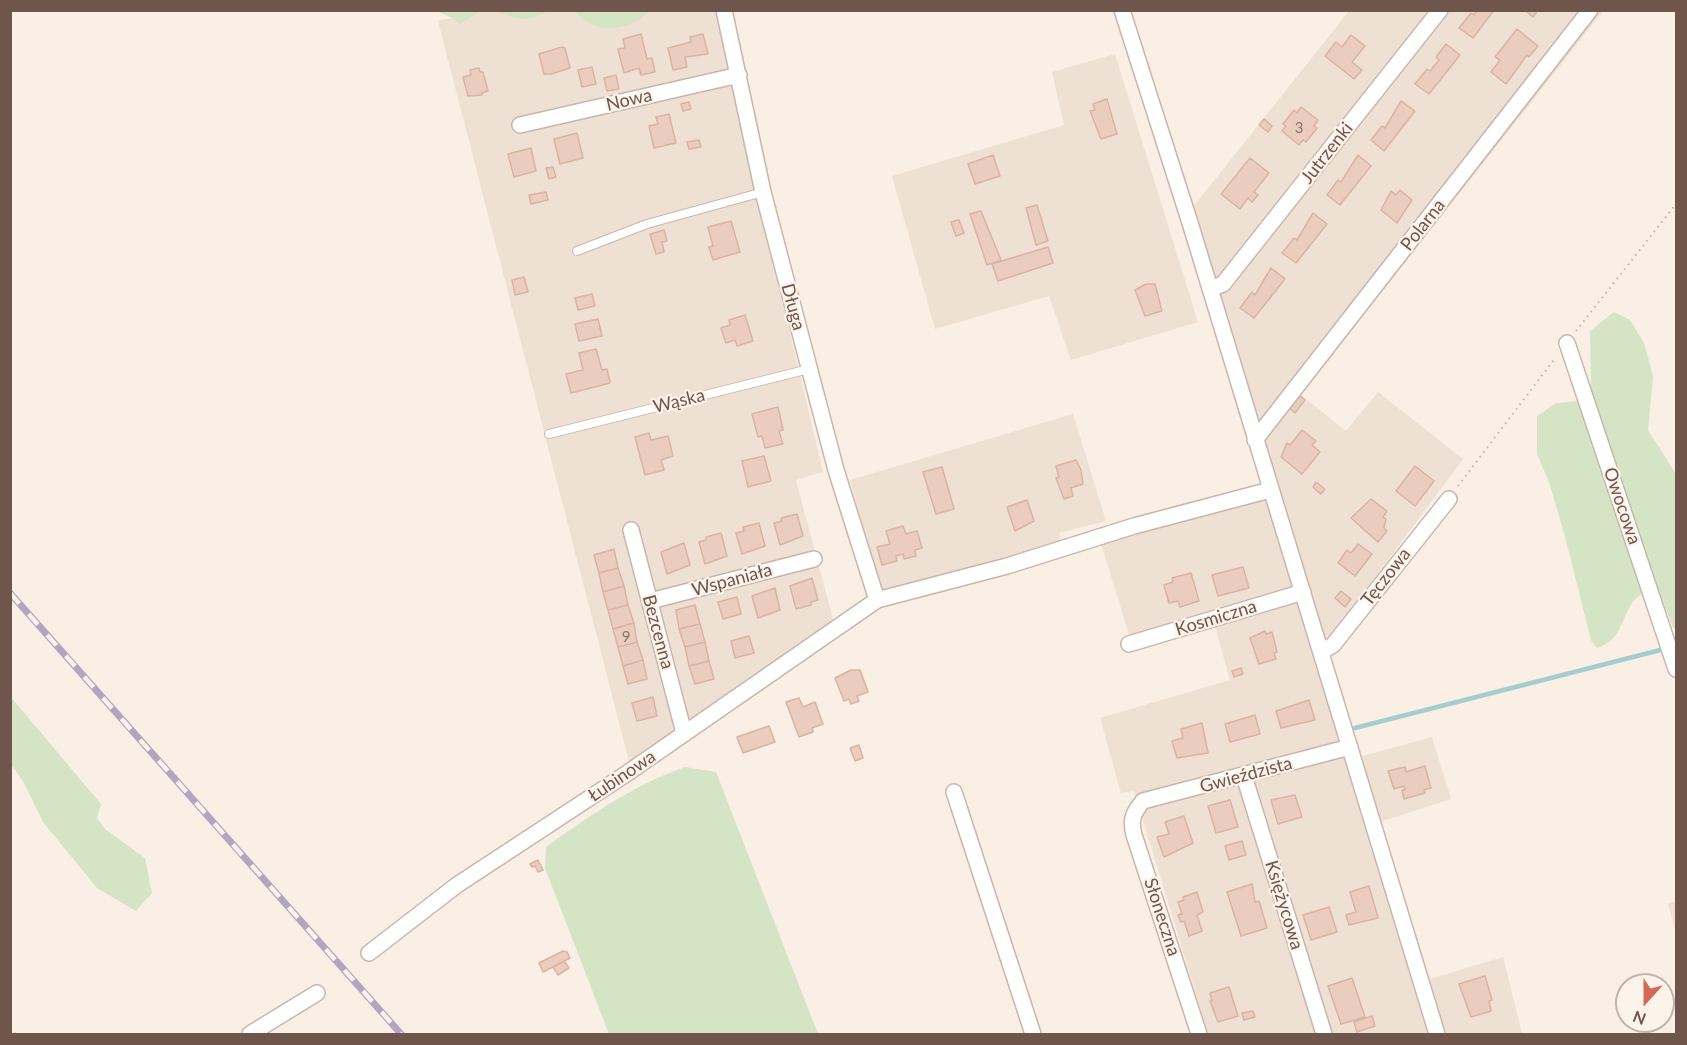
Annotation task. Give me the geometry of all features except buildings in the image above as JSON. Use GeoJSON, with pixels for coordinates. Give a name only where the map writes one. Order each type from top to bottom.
{"type":"FeatureCollection","features":[{"type":"Feature","properties":{"kind":"street","name":"Długa"},"geometry":{"type":"LineString","coordinates":[[724,10],[763,192],[836,470],[877,600]]}},
{"type":"Feature","properties":{"kind":"street"},"geometry":{"type":"LineString","coordinates":[[1122,10],[1210,289],[1437,1035]]}},
{"type":"Feature","properties":{"kind":"street","name":"Jutrzenki"},"geometry":{"type":"LineString","coordinates":[[1210,289],[1223,284],[1440,10]]}},
{"type":"Feature","properties":{"kind":"street","name":"Polarna"},"geometry":{"type":"LineString","coordinates":[[1255,440],[1590,10]]}},
{"type":"Feature","properties":{"kind":"street","name":"Nowa"},"geometry":{"type":"LineString","coordinates":[[520,124],[739,75]]}},
{"type":"Feature","properties":{"kind":"street","name":"Owocowa"},"geometry":{"type":"LineString","coordinates":[[1567,343],[1677,669]]}},
{"type":"Feature","properties":{"kind":"street","name":"Łubinowa"},"geometry":{"type":"LineString","coordinates":[[369,953],[458,885],[877,600],[1018,563],[1134,526],[1270,490]]}},
{"type":"Feature","properties":{"kind":"street","name":"Tęczowa"},"geometry":{"type":"LineString","coordinates":[[1321,652],[1333,645],[1449,499]]}},
{"type":"Feature","properties":{"kind":"street","name":"Bezcenna"},"geometry":{"type":"LineString","coordinates":[[631,530],[684,733]]}},
{"type":"Feature","properties":{"kind":"street","name":"Wspaniała"},"geometry":{"type":"LineString","coordinates":[[650,601],[814,559]]}},
{"type":"Feature","properties":{"kind":"street","name":"Kosmiczna"},"geometry":{"type":"LineString","coordinates":[[1129,644],[1303,592]]}},
{"type":"Feature","properties":{"kind":"street","name":"Gwieździsta"},"geometry":{"type":"LineString","coordinates":[[1143,801],[1350,747]]}},
{"type":"Feature","properties":{"kind":"street","name":"Księżycowa"},"geometry":{"type":"LineString","coordinates":[[1244,776],[1324,1035]]}},
{"type":"Feature","properties":{"kind":"street"},"geometry":{"type":"LineString","coordinates":[[954,792],[1033,1035]]}},
{"type":"Feature","properties":{"kind":"street","name":"Słoneczna"},"geometry":{"type":"LineString","coordinates":[[1143,801],[1135,810],[1131,822],[1199,1035]]}},
{"type":"Feature","properties":{"kind":"street"},"geometry":{"type":"LineString","coordinates":[[250,1035],[317,993]]}},
{"type":"Feature","properties":{"kind":"lane"},"geometry":{"type":"LineString","coordinates":[[577,251],[647,224],[763,192]]}},
{"type":"Feature","properties":{"kind":"lane","name":"Wąska"},"geometry":{"type":"LineString","coordinates":[[549,434],[809,369]]}},
{"type":"Feature","properties":{"kind":"path"},"geometry":{"type":"LineString","coordinates":[[10,1029],[16,1035]]}},
{"type":"Feature","properties":{"kind":"shaded area"},"geometry":{"type":"Polygon","coordinates":[[[486,10],[721,11],[775,269],[823,472],[796,480],[834,623],[629,761],[438,21],[486,10]]]}},
{"type":"Feature","properties":{"kind":"shaded area"},"geometry":{"type":"Polygon","coordinates":[[[1349,11],[1603,11],[1301,395],[1346,431],[1378,392],[1463,459],[1327,642],[1359,757],[1432,737],[1451,799],[1380,822],[1430,979],[1503,957],[1522,1034],[1208,1034],[1134,791],[1121,793],[1100,718],[1230,680],[1211,612],[1129,635],[1101,543],[1280,494],[1193,207],[1349,11]]]}},
{"type":"Feature","properties":{"kind":"shaded area"},"geometry":{"type":"Polygon","coordinates":[[[1115,54],[1198,322],[1071,360],[1049,296],[935,329],[892,176],[1064,125],[1052,72],[1115,54]]]}},
{"type":"Feature","properties":{"kind":"shaded area"},"geometry":{"type":"Polygon","coordinates":[[[1073,414],[1106,521],[1059,533],[1062,546],[882,597],[850,480],[1073,414]]]}},
{"type":"Feature","properties":{"kind":"shaded area"},"geometry":{"type":"Polygon","coordinates":[[[1676,901],[1676,933],[1668,904],[1676,901]]]}},
{"type":"Feature","properties":{"kind":"green space"},"geometry":{"type":"Polygon","coordinates":[[[498,10],[549,11],[524,19],[498,10]]]}},
{"type":"Feature","properties":{"kind":"green space"},"geometry":{"type":"Polygon","coordinates":[[[436,11],[481,11],[459,25],[453,18],[436,11]]]}},
{"type":"Feature","properties":{"kind":"green space"},"geometry":{"type":"Polygon","coordinates":[[[574,11],[650,11],[621,27],[601,28],[592,25],[574,11]]]}},
{"type":"Feature","properties":{"kind":"green space"},"geometry":{"type":"Polygon","coordinates":[[[1614,312],[1630,320],[1644,343],[1653,376],[1648,430],[1676,474],[1676,630],[1660,594],[1646,590],[1632,603],[1619,630],[1611,640],[1597,648],[1591,640],[1564,533],[1549,482],[1537,454],[1537,416],[1556,403],[1579,401],[1591,386],[1590,331],[1614,312]]]}},
{"type":"Feature","properties":{"kind":"green space"},"geometry":{"type":"Polygon","coordinates":[[[10,696],[101,804],[97,818],[105,829],[145,858],[152,893],[136,911],[97,888],[43,822],[24,783],[11,764],[10,696]]]}},
{"type":"Feature","properties":{"kind":"green space"},"geometry":{"type":"Polygon","coordinates":[[[685,767],[716,772],[818,1034],[609,1034],[545,868],[546,847],[596,812],[630,792],[685,767]]]}},
{"type":"Feature","properties":{"kind":"waterway"},"geometry":{"type":"LineString","coordinates":[[1355,728],[1676,646]]}},
{"type":"Feature","properties":{"kind":"railway"},"geometry":{"type":"LineString","coordinates":[[10,593],[401,1034]]}}]}
